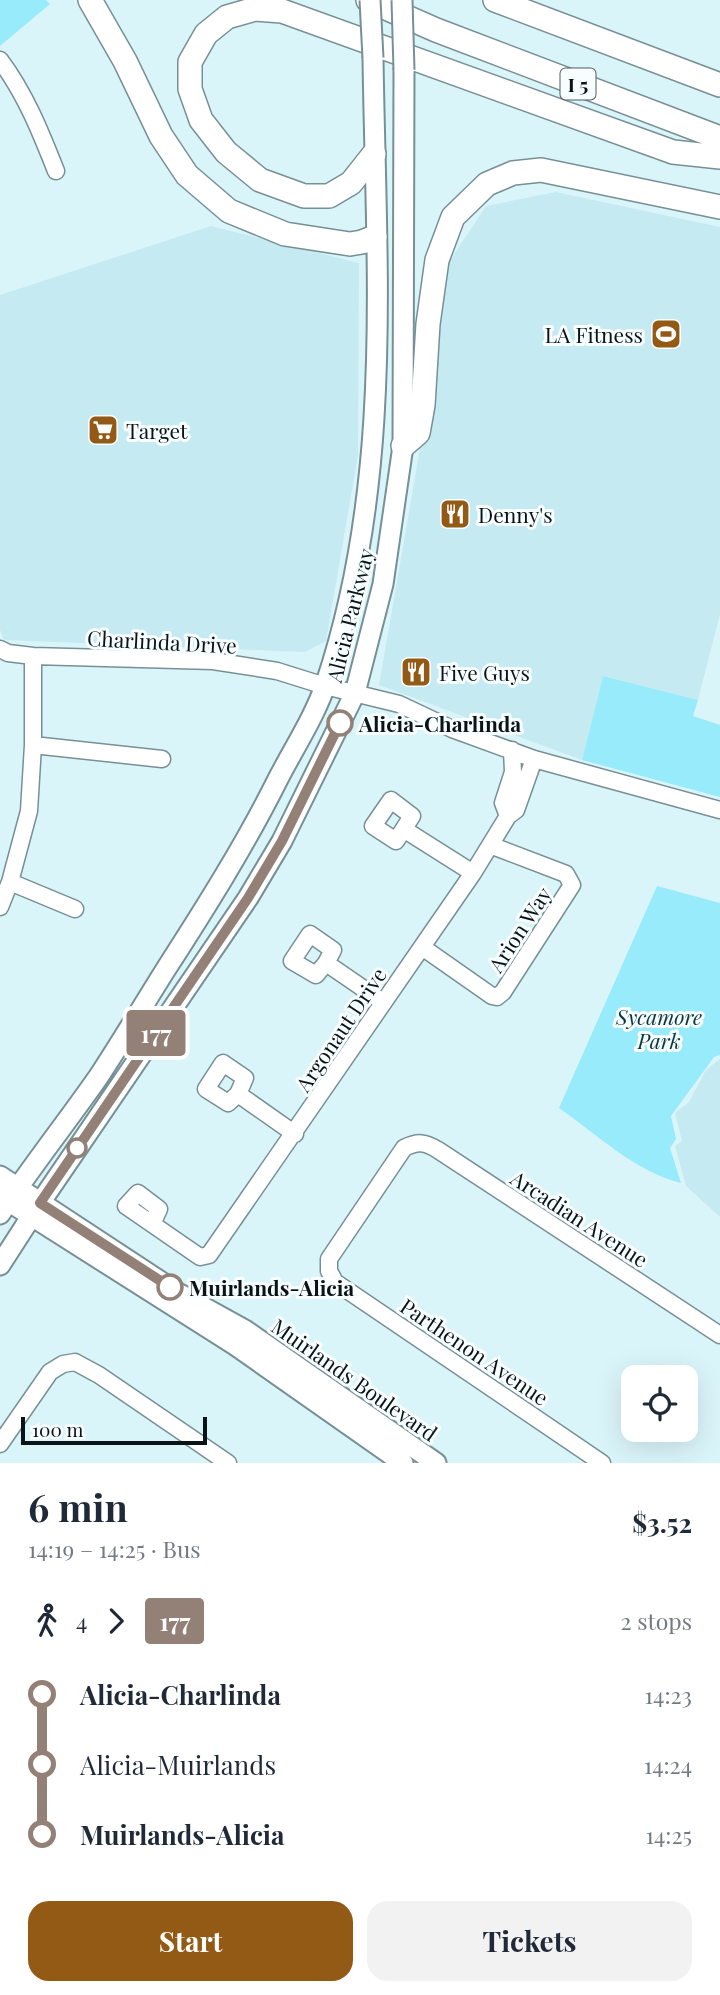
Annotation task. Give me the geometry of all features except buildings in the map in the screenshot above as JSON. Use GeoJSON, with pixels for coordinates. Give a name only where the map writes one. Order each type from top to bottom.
{"type":"FeatureCollection","features":[{"type":"Feature","properties":{"kind":"highway"},"geometry":{"type":"LineString","coordinates":[[90,0],[125,61],[161,136],[187,175],[229,211],[285,234],[349,244],[369,240]]}},
{"type":"Feature","properties":{"kind":"highway","name":"I 5"},"geometry":{"type":"LineString","coordinates":[[369,0],[436,30],[720,138]]}},
{"type":"Feature","properties":{"kind":"highway","name":"I 5"},"geometry":{"type":"LineString","coordinates":[[495,0],[720,85]]}},
{"type":"Feature","properties":{"kind":"highway"},"geometry":{"type":"LineString","coordinates":[[374,154],[351,183],[329,196],[304,196],[260,180],[226,152],[201,120],[190,89],[190,62],[206,34],[228,17],[255,9],[282,11],[673,152],[720,157]]}},
{"type":"Feature","properties":{"kind":"highway"},"geometry":{"type":"LineString","coordinates":[[402,453],[418,433],[437,260],[453,217],[487,184],[513,173],[541,170],[720,207]]}},
{"type":"Feature","properties":{"kind":"main road","name":"Alicia Parkway"},"geometry":{"type":"LineString","coordinates":[[6,1200],[99,1076],[222,881],[255,826],[325,686],[352,591],[367,506],[377,393],[369,240],[374,154],[373,58],[369,0]]}},
{"type":"Feature","properties":{"kind":"main road","name":"Alicia Parkway"},"geometry":{"type":"LineString","coordinates":[[0,1265],[248,898],[282,841],[355,693],[383,584],[402,453],[405,233],[402,0]]}},
{"type":"Feature","properties":{"kind":"main road"},"geometry":{"type":"LineString","coordinates":[[369,240],[405,233]]}},
{"type":"Feature","properties":{"kind":"main road"},"geometry":{"type":"LineString","coordinates":[[373,455],[402,453]]}},
{"type":"Feature","properties":{"kind":"main road","name":"Muirlands Boulevard"},"geometry":{"type":"LineString","coordinates":[[0,1175],[6,1200],[36,1209],[244,1330],[436,1463]]}},
{"type":"Feature","properties":{"kind":"main road","name":"Muirlands Boulevard"},"geometry":{"type":"LineString","coordinates":[[36,1209],[403,1463]]}},
{"type":"Feature","properties":{"kind":"street"},"geometry":{"type":"LineString","coordinates":[[0,60],[25,99],[56,171]]}},
{"type":"Feature","properties":{"kind":"street","name":"Charlinda Drive"},"geometry":{"type":"LineString","coordinates":[[0,649],[8,653],[33,656],[213,661],[277,671],[399,704],[452,729],[534,759],[720,810]]}},
{"type":"Feature","properties":{"kind":"street"},"geometry":{"type":"LineString","coordinates":[[0,907],[10,882],[29,811],[33,745],[33,656]]}},
{"type":"Feature","properties":{"kind":"street"},"geometry":{"type":"LineString","coordinates":[[33,745],[162,759]]}},
{"type":"Feature","properties":{"kind":"street","name":"Argonaut Drive"},"geometry":{"type":"LineString","coordinates":[[508,816],[503,803],[513,772],[512,750]]}},
{"type":"Feature","properties":{"kind":"street","name":"Argonaut Drive"},"geometry":{"type":"LineString","coordinates":[[152,1224],[200,1257],[209,1255],[473,873],[508,816],[516,810],[534,759]]}},
{"type":"Feature","properties":{"kind":"street"},"geometry":{"type":"LineString","coordinates":[[405,830],[473,873]]}},
{"type":"Feature","properties":{"kind":"street","name":"Arion Way"},"geometry":{"type":"LineString","coordinates":[[422,947],[492,996],[496,997],[503,992],[572,885],[566,874],[490,845]]}},
{"type":"Feature","properties":{"kind":"street"},"geometry":{"type":"LineString","coordinates":[[10,882],[75,909]]}},
{"type":"Feature","properties":{"kind":"street"},"geometry":{"type":"LineString","coordinates":[[326,963],[383,1002]]}},
{"type":"Feature","properties":{"kind":"street"},"geometry":{"type":"LineString","coordinates":[[238,1094],[295,1134]]}},
{"type":"Feature","properties":{"kind":"street","name":"Parthenon Avenue"},"geometry":{"type":"LineString","coordinates":[[415,1142],[404,1148],[380,1180],[328,1259],[334,1282],[602,1463]]}},
{"type":"Feature","properties":{"kind":"street","name":"Arcadian Avenue"},"geometry":{"type":"LineString","coordinates":[[415,1142],[427,1143],[720,1335]]}},
{"type":"Feature","properties":{"kind":"street"},"geometry":{"type":"LineString","coordinates":[[0,1444],[51,1372],[63,1363],[75,1362],[228,1463]]}},
{"type":"Feature","properties":{"kind":"shaded area"},"geometry":{"type":"Polygon","coordinates":[[[556,192],[720,227],[720,614],[698,700],[603,676],[582,760],[379,685],[449,262],[486,206],[556,192]]]}},
{"type":"Feature","properties":{"kind":"shaded area"},"geometry":{"type":"Polygon","coordinates":[[[211,226],[359,263],[358,455],[326,641],[305,652],[4,640],[0,630],[0,295],[211,226]]]}},
{"type":"Feature","properties":{"kind":"shaded area"},"geometry":{"type":"Polygon","coordinates":[[[720,1059],[720,1217],[686,1186],[675,1146],[682,1141],[675,1113],[689,1102],[706,1070],[720,1059]]]}},
{"type":"Feature","properties":{"kind":"green space"},"geometry":{"type":"Polygon","coordinates":[[[0,0],[46,0],[50,4],[0,46],[0,0]]]}},
{"type":"Feature","properties":{"kind":"green space"},"geometry":{"type":"Polygon","coordinates":[[[603,676],[698,700],[693,716],[720,725],[720,797],[582,760],[603,676]]]}},
{"type":"Feature","properties":{"kind":"green space","name":"Sycamore Park"},"geometry":{"type":"Polygon","coordinates":[[[657,886],[720,903],[720,1055],[714,1057],[671,1116],[676,1139],[670,1148],[681,1183],[632,1161],[559,1108],[657,886]]]}},
{"type":"Feature","properties":{"kind":"bus line","name":"177"},"geometry":{"type":"LineString","coordinates":[[170,1287],[40,1203],[248,898],[282,841],[340,723]]}},
{"type":"Feature","properties":{"kind":"place","name":"LA Fitness"},"geometry":{"type":"Point","coordinates":[666,334]}},
{"type":"Feature","properties":{"kind":"place","name":"Target"},"geometry":{"type":"Point","coordinates":[103,430]}},
{"type":"Feature","properties":{"kind":"place","name":"Denny's"},"geometry":{"type":"Point","coordinates":[455,514]}},
{"type":"Feature","properties":{"kind":"place","name":"Five Guys"},"geometry":{"type":"Point","coordinates":[416,672]}},
{"type":"Feature","properties":{"kind":"place","name":"Alicia-Charlinda"},"geometry":{"type":"Point","coordinates":[340,723]}},
{"type":"Feature","properties":{"kind":"place","name":"Muirlands-Alicia"},"geometry":{"type":"Point","coordinates":[170,1287]}}]}
